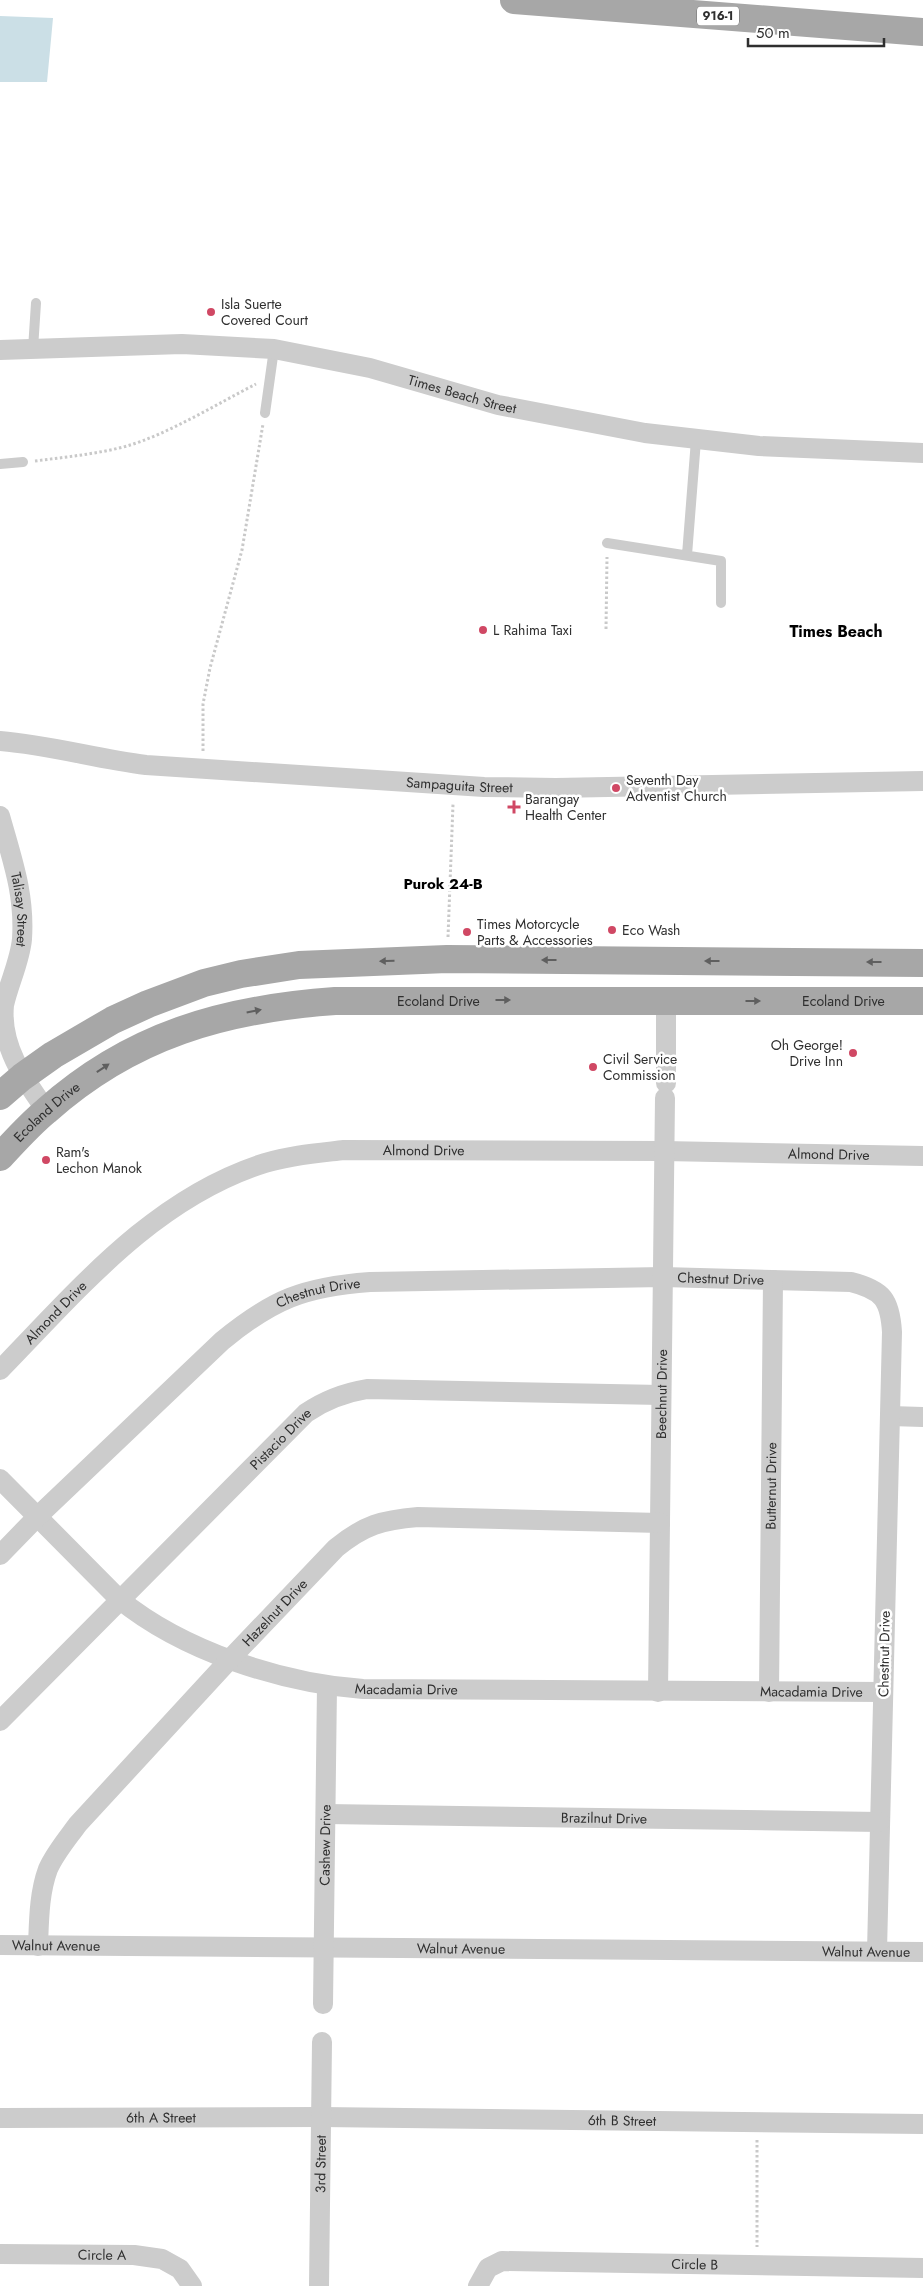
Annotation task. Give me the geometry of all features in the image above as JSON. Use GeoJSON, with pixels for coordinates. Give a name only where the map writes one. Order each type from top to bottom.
{"type":"FeatureCollection","features":[{"type":"Feature","properties":{"kind":"main road","name":"916-1"},"geometry":{"type":"LineString","coordinates":[[514,0],[923,32]]}},
{"type":"Feature","properties":{"kind":"main road"},"geometry":{"type":"LineString","coordinates":[[0,1096],[22,1077],[53,1055],[113,1020],[155,1001],[204,983],[241,974],[299,965],[447,959],[923,963]]}},
{"type":"Feature","properties":{"kind":"main road","name":"Ecoland Drive"},"geometry":{"type":"LineString","coordinates":[[0,1157],[46,1110],[116,1060],[193,1025],[255,1010],[335,1001],[666,1001],[836,1005],[923,1001]]}},
{"type":"Feature","properties":{"kind":"street","name":"Times Beach Street"},"geometry":{"type":"LineString","coordinates":[[0,350],[182,344],[274,349],[370,368],[498,405],[597,425],[696,440],[759,446],[923,453]]}},
{"type":"Feature","properties":{"kind":"street","name":"Sampaguita Street"},"geometry":{"type":"LineString","coordinates":[[0,741],[54,747],[117,761],[202,769],[454,786],[556,788],[923,781]]}},
{"type":"Feature","properties":{"kind":"street","name":"Talisay Street"},"geometry":{"type":"LineString","coordinates":[[0,818],[19,882],[23,914],[22,942],[2,1006],[5,1041],[10,1059],[46,1110]]}},
{"type":"Feature","properties":{"kind":"street","name":"Beechnut Drive"},"geometry":{"type":"LineString","coordinates":[[658,1692],[666,1001]]}},
{"type":"Feature","properties":{"kind":"street","name":"Almond Drive"},"geometry":{"type":"LineString","coordinates":[[0,1370],[112,1255],[152,1222],[190,1197],[230,1176],[267,1162],[306,1154],[344,1150],[664,1151],[923,1156]]}},
{"type":"Feature","properties":{"kind":"street","name":"Chestnut Drive"},"geometry":{"type":"LineString","coordinates":[[0,1555],[37,1517],[222,1341],[248,1320],[273,1304],[306,1291],[338,1284],[370,1282],[663,1277],[852,1282],[870,1287],[884,1297],[890,1313],[892,1332],[877,1951]]}},
{"type":"Feature","properties":{"kind":"street","name":"Butternut Drive"},"geometry":{"type":"LineString","coordinates":[[769,1692],[774,1280]]}},
{"type":"Feature","properties":{"kind":"street","name":"Pistacio Drive"},"geometry":{"type":"LineString","coordinates":[[0,1721],[119,1599],[306,1413],[322,1402],[345,1392],[367,1389],[661,1395]]}},
{"type":"Feature","properties":{"kind":"street"},"geometry":{"type":"LineString","coordinates":[[890,1416],[923,1417]]}},
{"type":"Feature","properties":{"kind":"street","name":"Macadamia Drive"},"geometry":{"type":"LineString","coordinates":[[0,1479],[119,1599],[140,1616],[162,1630],[230,1658],[298,1681],[327,1686],[363,1688],[658,1692],[884,1692]]}},
{"type":"Feature","properties":{"kind":"street","name":"Hazelnut Drive"},"geometry":{"type":"LineString","coordinates":[[38,1946],[43,1889],[48,1870],[78,1824],[230,1658],[336,1548],[353,1534],[370,1524],[391,1519],[418,1517],[660,1523]]}},
{"type":"Feature","properties":{"kind":"street","name":"Cashew Drive"},"geometry":{"type":"LineString","coordinates":[[323,2004],[327,1686]]}},
{"type":"Feature","properties":{"kind":"street","name":"Brazilnut Drive"},"geometry":{"type":"LineString","coordinates":[[326,1814],[880,1822]]}},
{"type":"Feature","properties":{"kind":"street","name":"Walnut Avenue"},"geometry":{"type":"LineString","coordinates":[[0,1945],[923,1952]]}},
{"type":"Feature","properties":{"kind":"street","name":"3rd Street"},"geometry":{"type":"LineString","coordinates":[[319,2286],[322,2042]]}},
{"type":"Feature","properties":{"kind":"street","name":"6th A Street"},"geometry":{"type":"LineString","coordinates":[[0,2118],[321,2117]]}},
{"type":"Feature","properties":{"kind":"street","name":"6th B Street"},"geometry":{"type":"LineString","coordinates":[[321,2117],[923,2124]]}},
{"type":"Feature","properties":{"kind":"street","name":"Circle A"},"geometry":{"type":"LineString","coordinates":[[0,2254],[134,2255],[162,2259],[180,2269],[192,2286]]}},
{"type":"Feature","properties":{"kind":"street","name":"Circle B"},"geometry":{"type":"LineString","coordinates":[[478,2286],[488,2268],[502,2260],[923,2268]]}},
{"type":"Feature","properties":{"kind":"lane"},"geometry":{"type":"LineString","coordinates":[[33,349],[36,303]]}},
{"type":"Feature","properties":{"kind":"lane"},"geometry":{"type":"LineString","coordinates":[[265,413],[274,349]]}},
{"type":"Feature","properties":{"kind":"lane"},"geometry":{"type":"LineString","coordinates":[[687,555],[696,440]]}},
{"type":"Feature","properties":{"kind":"lane"},"geometry":{"type":"LineString","coordinates":[[0,464],[22,462]]}},
{"type":"Feature","properties":{"kind":"lane"},"geometry":{"type":"LineString","coordinates":[[607,543],[721,560],[721,603]]}},
{"type":"Feature","properties":{"kind":"path"},"geometry":{"type":"LineString","coordinates":[[22,462],[72,456],[128,446],[157,434],[270,377]]}},
{"type":"Feature","properties":{"kind":"path"},"geometry":{"type":"LineString","coordinates":[[202,769],[203,704],[210,668],[242,550],[265,413]]}},
{"type":"Feature","properties":{"kind":"path"},"geometry":{"type":"LineString","coordinates":[[606,629],[607,543]]}},
{"type":"Feature","properties":{"kind":"path"},"geometry":{"type":"LineString","coordinates":[[447,959],[454,786]]}},
{"type":"Feature","properties":{"kind":"path"},"geometry":{"type":"LineString","coordinates":[[757,2122],[758,2265]]}},
{"type":"Feature","properties":{"kind":"shaded area"},"geometry":{"type":"Polygon","coordinates":[[[0,16],[53,18],[47,82],[0,82],[0,16]]]}},
{"type":"Feature","properties":{"kind":"place","name":"Isla Suerte Covered Court"},"geometry":{"type":"Point","coordinates":[211,312]}},
{"type":"Feature","properties":{"kind":"place","name":"L Rahima Taxi"},"geometry":{"type":"Point","coordinates":[483,630]}},
{"type":"Feature","properties":{"kind":"place","name":"Seventh Day Adventist Church"},"geometry":{"type":"Point","coordinates":[616,788]}},
{"type":"Feature","properties":{"kind":"place","name":"Barangay Health Center"},"geometry":{"type":"Point","coordinates":[514,807]}},
{"type":"Feature","properties":{"kind":"place","name":"Eco Wash"},"geometry":{"type":"Point","coordinates":[612,930]}},
{"type":"Feature","properties":{"kind":"place","name":"Times Motorcycle Parts & Accessories"},"geometry":{"type":"Point","coordinates":[467,932]}},
{"type":"Feature","properties":{"kind":"place","name":"Oh George! Drive Inn"},"geometry":{"type":"Point","coordinates":[853,1053]}},
{"type":"Feature","properties":{"kind":"place","name":"Civil Service Commission"},"geometry":{"type":"Point","coordinates":[593,1067]}},
{"type":"Feature","properties":{"kind":"place","name":"Ram's Lechon Manok"},"geometry":{"type":"Point","coordinates":[46,1160]}},
{"type":"Feature","properties":{"kind":"district","name":"Times Beach"},"geometry":{"type":"Point","coordinates":[836,631]}},
{"type":"Feature","properties":{"kind":"district","name":"Purok 24-B"},"geometry":{"type":"Point","coordinates":[443,884]}}]}
